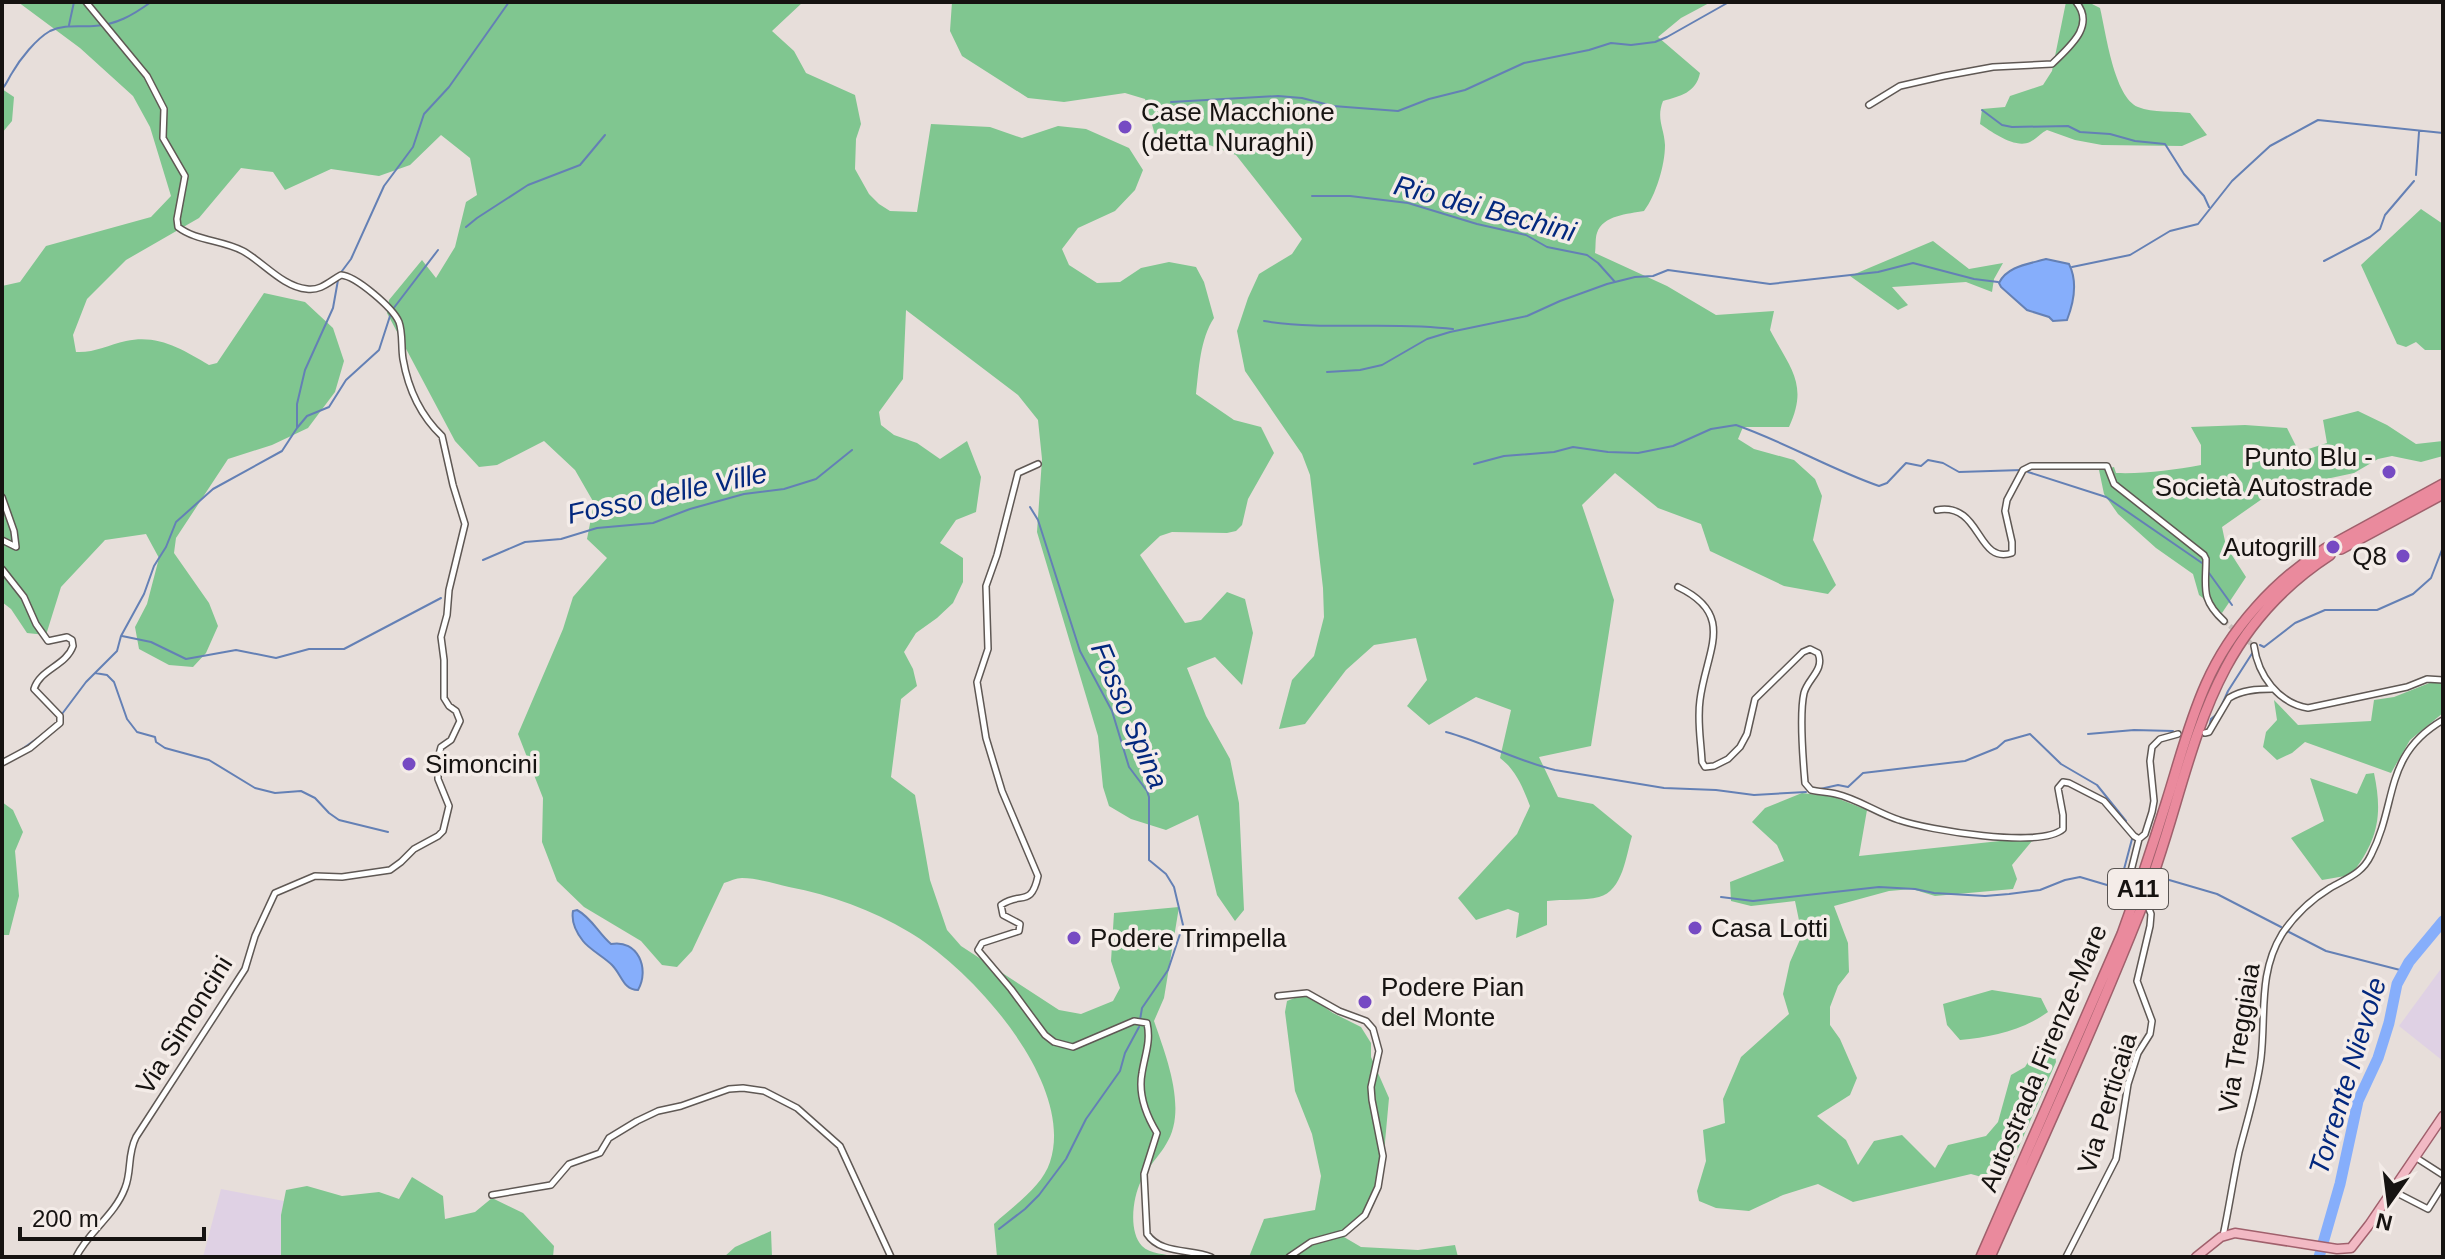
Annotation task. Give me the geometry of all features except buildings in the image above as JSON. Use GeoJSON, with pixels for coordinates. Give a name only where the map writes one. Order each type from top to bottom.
{"type":"FeatureCollection","features":[{"type":"Feature","properties":{"kind":"highway"},"geometry":{"type":"LineString","coordinates":[[2443,484],[2339,545],[2443,494]]}},
{"type":"Feature","properties":{"kind":"highway","name":"Autostrada Firenze-Mare"},"geometry":{"type":"LineString","coordinates":[[1981,1257],[2122,934],[2206,683],[2258,605],[2293,572],[2328,552],[2265,611],[2235,649],[2218,679],[2142,907],[1990,1257]]}},
{"type":"Feature","properties":{"kind":"main road"},"geometry":{"type":"LineString","coordinates":[[2196,1257],[2223,1236],[2235,1233],[2350,1252],[2443,1116]]}},
{"type":"Feature","properties":{"kind":"street","name":"Via Simoncini"},"geometry":{"type":"LineString","coordinates":[[76,1257],[124,1191],[136,1137],[245,969],[273,895],[315,876],[342,877],[390,870],[414,849],[443,831],[449,806],[438,779],[438,758],[441,747],[451,740],[460,721],[456,711],[444,698],[441,637],[465,527],[442,436],[423,413],[408,378],[397,318],[350,277],[341,275],[321,288],[304,289],[242,250],[178,227],[185,176],[163,138],[164,109],[137,62],[86,2]]}},
{"type":"Feature","properties":{"kind":"street"},"geometry":{"type":"LineString","coordinates":[[1869,105],[1900,86],[1929,79],[1993,67],[2052,64],[2076,39],[2083,22],[2084,13],[2076,2]]}},
{"type":"Feature","properties":{"kind":"street"},"geometry":{"type":"LineString","coordinates":[[1038,464],[1018,473],[986,586],[988,649],[977,682],[986,738],[1002,791],[1038,876],[1035,891],[1028,898],[1009,900],[1001,905],[1003,915],[1020,924],[1019,931],[982,943],[978,950],[1045,1035],[1054,1042],[1073,1047],[1134,1021],[1147,1023],[1150,1038],[1141,1076],[1144,1112],[1157,1133],[1144,1174],[1147,1234],[1152,1241],[1165,1247],[1211,1257]]}},
{"type":"Feature","properties":{"kind":"street"},"geometry":{"type":"LineString","coordinates":[[1937,510],[1949,508],[1965,514],[1988,547],[1999,555],[2007,555],[2012,553],[2012,542],[2005,511],[2007,500],[2023,470],[2031,466],[2107,466],[2114,484],[2204,555],[2205,596],[2224,621]]}},
{"type":"Feature","properties":{"kind":"street"},"geometry":{"type":"LineString","coordinates":[[2,497],[16,547],[2,540]]}},
{"type":"Feature","properties":{"kind":"street"},"geometry":{"type":"LineString","coordinates":[[2,569],[24,597],[48,641],[64,637],[70,638],[73,643],[68,656],[36,681],[34,689],[60,716],[60,723],[30,748],[2,763]]}},
{"type":"Feature","properties":{"kind":"street"},"geometry":{"type":"LineString","coordinates":[[1678,587],[1700,599],[1714,620],[1698,710],[1705,767],[1714,766],[1735,753],[1744,743],[1755,699],[1803,652],[1810,649],[1821,658],[1803,703],[1805,783],[1811,790],[1836,794],[1906,823],[1967,835],[2035,838],[2057,834],[2063,829],[2058,788],[2063,782],[2104,801],[2139,839]]}},
{"type":"Feature","properties":{"kind":"street"},"geometry":{"type":"LineString","coordinates":[[2254,646],[2256,662],[2273,689],[2292,704],[2308,708],[2407,687],[2427,679],[2443,680]]}},
{"type":"Feature","properties":{"kind":"street"},"geometry":{"type":"LineString","coordinates":[[2205,733],[2209,732],[2229,698],[2246,691],[2273,689]]}},
{"type":"Feature","properties":{"kind":"street","name":"Via Treggiaia"},"geometry":{"type":"LineString","coordinates":[[2223,1236],[2262,1056],[2265,988],[2272,955],[2283,934],[2309,904],[2352,877],[2367,863],[2379,836],[2397,770],[2406,752],[2443,720]]}},
{"type":"Feature","properties":{"kind":"street"},"geometry":{"type":"LineString","coordinates":[[2128,891],[2139,839],[2145,834],[2154,801],[2150,761],[2152,747],[2160,739],[2178,734]]}},
{"type":"Feature","properties":{"kind":"street","name":"Via Perticaia"},"geometry":{"type":"LineString","coordinates":[[2066,1257],[2116,1159],[2128,1084],[2138,1053],[2150,1034],[2152,1021],[2137,981],[2150,926],[2149,909]]}},
{"type":"Feature","properties":{"kind":"street"},"geometry":{"type":"LineString","coordinates":[[1278,996],[1307,993],[1339,1011],[1366,1021],[1373,1029],[1379,1051],[1371,1087],[1383,1156],[1378,1187],[1365,1215],[1344,1233],[1311,1242],[1289,1257]]}},
{"type":"Feature","properties":{"kind":"street"},"geometry":{"type":"LineString","coordinates":[[492,1195],[551,1185],[569,1164],[600,1153],[609,1138],[658,1111],[729,1089],[754,1088],[776,1095],[797,1108],[840,1146],[891,1257]]}},
{"type":"Feature","properties":{"kind":"street"},"geometry":{"type":"LineString","coordinates":[[2415,1157],[2443,1175]]}},
{"type":"Feature","properties":{"kind":"street"},"geometry":{"type":"LineString","coordinates":[[2392,1190],[2428,1209],[2443,1185]]}},
{"type":"Feature","properties":{"kind":"shaded area"},"geometry":{"type":"Polygon","coordinates":[[[2443,966],[2443,1061],[2399,1026],[2443,966]]]}},
{"type":"Feature","properties":{"kind":"shaded area"},"geometry":{"type":"Polygon","coordinates":[[[221,1189],[284,1201],[281,1257],[203,1257],[221,1189]]]}},
{"type":"Feature","properties":{"kind":"green space"},"geometry":{"type":"Polygon","coordinates":[[[18,2],[803,2],[772,31],[794,51],[806,73],[855,95],[861,124],[856,139],[855,169],[869,194],[890,211],[917,212],[931,124],[990,127],[1022,138],[1058,126],[1086,129],[1129,148],[1143,170],[1135,190],[1115,211],[1078,228],[1062,249],[1069,265],[1097,283],[1120,282],[1141,268],[1169,262],[1196,267],[1204,282],[1214,318],[1203,345],[1196,394],[1234,420],[1261,427],[1274,453],[1248,499],[1242,525],[1236,531],[1172,532],[1160,536],[1140,555],[1185,623],[1201,620],[1227,592],[1245,599],[1253,633],[1242,685],[1215,657],[1187,668],[1206,716],[1230,759],[1239,803],[1244,910],[1235,921],[1217,895],[1198,815],[1166,830],[1131,819],[1109,806],[1103,787],[1098,736],[1037,532],[1042,459],[1038,420],[1018,395],[906,310],[903,379],[879,412],[881,425],[940,459],[967,441],[981,477],[976,512],[956,520],[940,543],[963,558],[963,582],[953,603],[916,633],[904,652],[917,686],[901,699],[891,777],[915,795],[930,880],[947,930],[961,946],[1059,1010],[1081,1014],[1113,1001],[1120,988],[1111,961],[1114,913],[1179,907],[1164,998],[1154,1021],[1172,1081],[1175,1117],[1166,1144],[1141,1181],[1133,1214],[1135,1232],[1145,1249],[1177,1257],[997,1257],[994,1224],[1034,1188],[1050,1162],[1054,1131],[1048,1098],[1033,1064],[988,1000],[961,972],[909,932],[836,899],[766,881],[740,878],[724,883],[692,951],[677,967],[662,965],[641,941],[584,907],[557,881],[542,842],[543,798],[518,734],[563,629],[573,597],[607,558],[587,539],[594,503],[575,470],[544,441],[497,465],[479,467],[455,441],[387,313],[389,300],[422,260],[436,278],[455,247],[466,202],[477,195],[470,158],[441,135],[410,165],[379,176],[331,169],[285,190],[273,172],[241,168],[199,218],[126,260],[87,299],[73,335],[76,352],[138,339],[159,341],[209,365],[217,363],[264,293],[305,302],[333,328],[344,361],[335,392],[308,428],[272,445],[228,459],[176,538],[174,553],[209,603],[218,626],[206,653],[193,667],[169,665],[139,649],[135,627],[147,604],[159,558],[146,534],[105,540],[61,587],[46,635],[27,633],[11,609],[2,602],[2,286],[20,282],[46,246],[151,217],[171,196],[150,127],[133,96],[80,48],[18,2]]]}},
{"type":"Feature","properties":{"kind":"green space"},"geometry":{"type":"Polygon","coordinates":[[[952,2],[1711,2],[1681,18],[1658,37],[1700,73],[1698,80],[1681,95],[1663,101],[1660,113],[1665,145],[1663,162],[1656,188],[1644,211],[1617,216],[1605,222],[1597,233],[1595,253],[1667,286],[1716,315],[1774,311],[1770,330],[1794,377],[1797,387],[1795,412],[1789,427],[1743,427],[1738,439],[1754,449],[1794,460],[1815,479],[1822,496],[1813,540],[1836,585],[1828,594],[1784,586],[1710,551],[1701,524],[1658,508],[1615,473],[1582,505],[1614,600],[1591,746],[1539,757],[1558,797],[1593,804],[1632,836],[1622,871],[1607,893],[1593,898],[1547,901],[1547,925],[1516,938],[1519,913],[1508,909],[1476,920],[1458,898],[1517,834],[1530,806],[1515,774],[1500,758],[1511,710],[1476,697],[1429,725],[1407,706],[1427,680],[1416,638],[1374,645],[1346,670],[1305,724],[1279,729],[1292,680],[1314,656],[1324,617],[1323,588],[1310,475],[1302,454],[1245,371],[1237,331],[1259,274],[1292,254],[1302,239],[1236,155],[1196,140],[1155,135],[1145,99],[1125,93],[1064,102],[1028,98],[962,56],[950,31],[952,2]]]}},
{"type":"Feature","properties":{"kind":"green space"},"geometry":{"type":"Polygon","coordinates":[[[2066,2],[2088,2],[2100,8],[2112,63],[2130,101],[2150,110],[2190,113],[2207,135],[2182,146],[2102,145],[2047,130],[2024,144],[2004,139],[1980,124],[1982,109],[2005,107],[2010,96],[2043,85],[2052,71],[2066,2]]]}},
{"type":"Feature","properties":{"kind":"green space"},"geometry":{"type":"Polygon","coordinates":[[[2,89],[14,97],[12,121],[2,133],[2,89]]]}},
{"type":"Feature","properties":{"kind":"green space"},"geometry":{"type":"Polygon","coordinates":[[[2421,209],[2443,224],[2443,350],[2425,350],[2416,342],[2406,347],[2397,344],[2361,265],[2421,209]]]}},
{"type":"Feature","properties":{"kind":"green space"},"geometry":{"type":"Polygon","coordinates":[[[1933,241],[1969,269],[2003,263],[1994,279],[1992,292],[1966,282],[1892,287],[1908,305],[1898,310],[1850,276],[1933,241]]]}},
{"type":"Feature","properties":{"kind":"green space"},"geometry":{"type":"Polygon","coordinates":[[[2358,411],[2416,444],[2443,441],[2443,456],[2421,462],[2392,456],[2378,459],[2354,473],[2289,487],[2262,499],[2222,527],[2226,546],[2246,577],[2222,613],[2199,595],[2193,574],[2156,548],[2118,514],[2104,494],[2099,470],[2114,467],[2116,473],[2138,473],[2201,465],[2201,445],[2191,427],[2245,425],[2287,428],[2299,452],[2327,443],[2323,420],[2358,411]]]}},
{"type":"Feature","properties":{"kind":"green space"},"geometry":{"type":"Polygon","coordinates":[[[2432,682],[2443,683],[2443,713],[2410,740],[2391,773],[2305,742],[2277,760],[2263,747],[2266,732],[2277,720],[2274,700],[2298,725],[2371,721],[2374,700],[2394,697],[2432,682]]]}},
{"type":"Feature","properties":{"kind":"green space"},"geometry":{"type":"Polygon","coordinates":[[[2374,773],[2378,815],[2373,839],[2351,875],[2322,880],[2291,838],[2324,821],[2310,778],[2357,794],[2366,774],[2374,773]]]}},
{"type":"Feature","properties":{"kind":"green space"},"geometry":{"type":"Polygon","coordinates":[[[1802,793],[1834,797],[1867,810],[1859,856],[2028,838],[2032,841],[2012,865],[2017,879],[2013,889],[1935,896],[1912,889],[1889,891],[1834,906],[1848,943],[1849,972],[1838,986],[1830,1007],[1830,1025],[1840,1039],[1857,1078],[1850,1095],[1817,1116],[1846,1140],[1858,1165],[1874,1141],[1902,1135],[1935,1168],[1948,1145],[1986,1136],[1998,1122],[2011,1075],[2025,1067],[2035,1051],[2055,1053],[2056,1062],[2003,1183],[1971,1174],[1853,1202],[1818,1184],[1783,1195],[1749,1211],[1716,1208],[1699,1201],[1697,1191],[1706,1161],[1703,1130],[1725,1123],[1723,1099],[1741,1057],[1789,1014],[1783,994],[1790,962],[1802,935],[1795,901],[1751,906],[1731,901],[1730,882],[1784,861],[1777,845],[1752,822],[1765,808],[1802,793]]]}},
{"type":"Feature","properties":{"kind":"green space"},"geometry":{"type":"Polygon","coordinates":[[[2,802],[13,810],[23,832],[15,851],[19,896],[9,935],[2,935],[2,802]]]}},
{"type":"Feature","properties":{"kind":"green space"},"geometry":{"type":"Polygon","coordinates":[[[1992,990],[2041,998],[2048,1012],[2006,1032],[1960,1040],[1947,1025],[1943,1004],[1992,990]]]}},
{"type":"Feature","properties":{"kind":"green space"},"geometry":{"type":"Polygon","coordinates":[[[1302,995],[1361,1027],[1371,1043],[1371,1057],[1389,1098],[1381,1186],[1367,1218],[1344,1237],[1361,1247],[1418,1250],[1455,1245],[1458,1257],[1249,1257],[1264,1219],[1315,1210],[1321,1176],[1312,1134],[1295,1091],[1285,1012],[1287,1001],[1302,995]]]}},
{"type":"Feature","properties":{"kind":"green space"},"geometry":{"type":"Polygon","coordinates":[[[412,1177],[443,1196],[445,1219],[475,1212],[492,1198],[523,1213],[554,1246],[553,1257],[281,1257],[281,1215],[286,1190],[307,1186],[342,1196],[379,1192],[399,1199],[412,1177]]]}},
{"type":"Feature","properties":{"kind":"green space"},"geometry":{"type":"Polygon","coordinates":[[[771,1231],[772,1257],[724,1257],[735,1247],[771,1231]]]}},
{"type":"Feature","properties":{"kind":"water"},"geometry":{"type":"Polygon","coordinates":[[[2046,259],[2069,264],[2072,271],[2074,292],[2067,320],[2053,321],[2027,310],[1999,283],[2013,269],[2046,259]]]}},
{"type":"Feature","properties":{"kind":"water"},"geometry":{"type":"Polygon","coordinates":[[[577,910],[611,944],[628,946],[635,951],[643,973],[638,990],[629,988],[612,965],[583,941],[573,923],[573,911],[577,910]]]}},
{"type":"Feature","properties":{"kind":"waterway"},"geometry":{"type":"LineString","coordinates":[[69,25],[74,2]]}},
{"type":"Feature","properties":{"kind":"waterway"},"geometry":{"type":"LineString","coordinates":[[2,89],[24,56],[50,31],[110,24],[151,2]]}},
{"type":"Feature","properties":{"kind":"waterway"},"geometry":{"type":"LineString","coordinates":[[342,271],[351,259],[384,186],[413,147],[424,114],[449,87],[509,2]]}},
{"type":"Feature","properties":{"kind":"waterway"},"geometry":{"type":"LineString","coordinates":[[1171,102],[1278,96],[1333,106],[1398,111],[1465,90],[1524,63],[1611,43],[1631,45],[1655,42],[1729,2]]}},
{"type":"Feature","properties":{"kind":"waterway"},"geometry":{"type":"LineString","coordinates":[[1982,110],[2002,125],[2012,127],[2068,126],[2080,132],[2165,144],[2209,207]]}},
{"type":"Feature","properties":{"kind":"waterway","name":"Rio dei Bechini"},"geometry":{"type":"LineString","coordinates":[[2072,267],[2130,255],[2170,231],[2198,224],[2232,181],[2270,146],[2318,120],[2443,133]]}},
{"type":"Feature","properties":{"kind":"waterway"},"geometry":{"type":"LineString","coordinates":[[2416,175],[2419,132]]}},
{"type":"Feature","properties":{"kind":"waterway"},"geometry":{"type":"LineString","coordinates":[[466,227],[528,185],[580,165],[605,135]]}},
{"type":"Feature","properties":{"kind":"waterway"},"geometry":{"type":"LineString","coordinates":[[2324,261],[2380,229],[2385,215],[2414,181]]}},
{"type":"Feature","properties":{"kind":"waterway","name":"Rio dei Bechini"},"geometry":{"type":"LineString","coordinates":[[1312,196],[1350,196],[1408,203],[1526,235],[1547,247],[1587,255],[1615,282]]}},
{"type":"Feature","properties":{"kind":"waterway"},"geometry":{"type":"LineString","coordinates":[[393,309],[438,250]]}},
{"type":"Feature","properties":{"kind":"waterway","name":"Rio dei Bechini"},"geometry":{"type":"LineString","coordinates":[[1327,372],[1382,365],[1427,339],[1527,316],[1607,284],[1653,276],[1668,270],[1770,284],[1878,272],[1913,263],[1998,282]]}},
{"type":"Feature","properties":{"kind":"waterway"},"geometry":{"type":"LineString","coordinates":[[62,714],[86,682],[117,651],[121,636],[144,594],[176,522],[213,489],[282,451],[297,428],[297,404],[305,370],[333,308],[338,280]]}},
{"type":"Feature","properties":{"kind":"waterway"},"geometry":{"type":"LineString","coordinates":[[297,428],[307,416],[329,407],[346,380],[379,350],[390,316]]}},
{"type":"Feature","properties":{"kind":"waterway"},"geometry":{"type":"LineString","coordinates":[[1264,321],[1453,329]]}},
{"type":"Feature","properties":{"kind":"waterway"},"geometry":{"type":"LineString","coordinates":[[1474,464],[1504,456],[1554,452],[1573,447],[1638,453],[1673,446],[1711,429],[1736,425],[1879,486],[1887,483],[1906,463],[1921,466],[1928,460],[1943,463],[1959,472],[2022,470]]}},
{"type":"Feature","properties":{"kind":"waterway","name":"Fosso delle Ville"},"geometry":{"type":"LineString","coordinates":[[483,560],[525,542],[561,539],[597,528],[653,523],[744,494],[784,489],[816,479],[852,450]]}},
{"type":"Feature","properties":{"kind":"waterway"},"geometry":{"type":"LineString","coordinates":[[2028,472],[2106,497],[2202,563]]}},
{"type":"Feature","properties":{"kind":"waterway","name":"Fosso Spina"},"geometry":{"type":"LineString","coordinates":[[1030,507],[1038,520],[1080,651],[1112,711],[1129,767],[1147,791],[1149,860],[1166,874],[1174,887],[1183,925],[1168,970],[1142,1008],[1140,1020]]}},
{"type":"Feature","properties":{"kind":"waterway"},"geometry":{"type":"LineString","coordinates":[[2260,645],[2264,647],[2295,623],[2325,610],[2377,610],[2413,594],[2431,578],[2443,547]]}},
{"type":"Feature","properties":{"kind":"waterway"},"geometry":{"type":"LineString","coordinates":[[2209,573],[2232,605]]}},
{"type":"Feature","properties":{"kind":"waterway","name":"Fosso delle Ville"},"geometry":{"type":"LineString","coordinates":[[122,636],[151,642],[186,659],[236,650],[276,658],[309,649],[344,649],[441,598]]}},
{"type":"Feature","properties":{"kind":"waterway"},"geometry":{"type":"LineString","coordinates":[[2220,709],[2253,652]]}},
{"type":"Feature","properties":{"kind":"waterway"},"geometry":{"type":"LineString","coordinates":[[95,673],[107,675],[114,682],[127,719],[137,732],[155,737],[156,742],[165,748],[209,760],[255,788],[275,793],[301,791],[315,798],[339,820],[388,832]]}},
{"type":"Feature","properties":{"kind":"waterway"},"geometry":{"type":"LineString","coordinates":[[2209,729],[2211,719],[2217,714]]}},
{"type":"Feature","properties":{"kind":"waterway"},"geometry":{"type":"LineString","coordinates":[[2088,734],[2173,731]]}},
{"type":"Feature","properties":{"kind":"waterway"},"geometry":{"type":"LineString","coordinates":[[1446,732],[1555,770],[1664,788],[1754,795],[1806,792]]}},
{"type":"Feature","properties":{"kind":"waterway"},"geometry":{"type":"LineString","coordinates":[[1820,789],[1838,785],[1848,787],[1863,773],[1965,761],[1997,748],[2005,741],[2030,734],[2061,764],[2097,785],[2126,821]]}},
{"type":"Feature","properties":{"kind":"waterway"},"geometry":{"type":"LineString","coordinates":[[18,752],[42,735]]}},
{"type":"Feature","properties":{"kind":"waterway"},"geometry":{"type":"LineString","coordinates":[[2,760],[8,757]]}},
{"type":"Feature","properties":{"kind":"waterway"},"geometry":{"type":"LineString","coordinates":[[1721,897],[1753,901],[1879,887],[1985,896],[2040,890],[2080,877],[2107,885],[2123,873],[2132,839]]}},
{"type":"Feature","properties":{"kind":"waterway"},"geometry":{"type":"LineString","coordinates":[[2159,877],[2217,894],[2281,927]]}},
{"type":"Feature","properties":{"kind":"waterway","name":"Torrente Nievole"},"geometry":{"type":"LineString","coordinates":[[2319,1257],[2340,1184],[2358,1101],[2378,1058],[2397,984],[2409,962],[2443,921]]}},
{"type":"Feature","properties":{"kind":"waterway"},"geometry":{"type":"LineString","coordinates":[[2289,932],[2326,951],[2404,971]]}},
{"type":"Feature","properties":{"kind":"waterway","name":"Fosso Spina"},"geometry":{"type":"LineString","coordinates":[[999,1229],[1039,1195],[1066,1159],[1086,1119],[1120,1071],[1125,1053],[1139,1027]]}},
{"type":"Feature","properties":{"kind":"tunnel"},"geometry":{"type":"LineString","coordinates":[[2224,621],[2254,646]]}},
{"type":"Feature","properties":{"kind":"place","name":"Case Macchione (detta Nuraghi)"},"geometry":{"type":"Point","coordinates":[1125,127]}},
{"type":"Feature","properties":{"kind":"place","name":"Punto Blu - Società Autostrade"},"geometry":{"type":"Point","coordinates":[2389,472]}},
{"type":"Feature","properties":{"kind":"place","name":"Autogrill"},"geometry":{"type":"Point","coordinates":[2333,547]}},
{"type":"Feature","properties":{"kind":"place","name":"Q8"},"geometry":{"type":"Point","coordinates":[2403,556]}},
{"type":"Feature","properties":{"kind":"place","name":"Simoncini"},"geometry":{"type":"Point","coordinates":[409,764]}},
{"type":"Feature","properties":{"kind":"place","name":"Casa Lotti"},"geometry":{"type":"Point","coordinates":[1695,928]}},
{"type":"Feature","properties":{"kind":"place","name":"Podere Trimpella"},"geometry":{"type":"Point","coordinates":[1074,938]}},
{"type":"Feature","properties":{"kind":"place","name":"Podere Pian del Monte"},"geometry":{"type":"Point","coordinates":[1365,1002]}}]}
